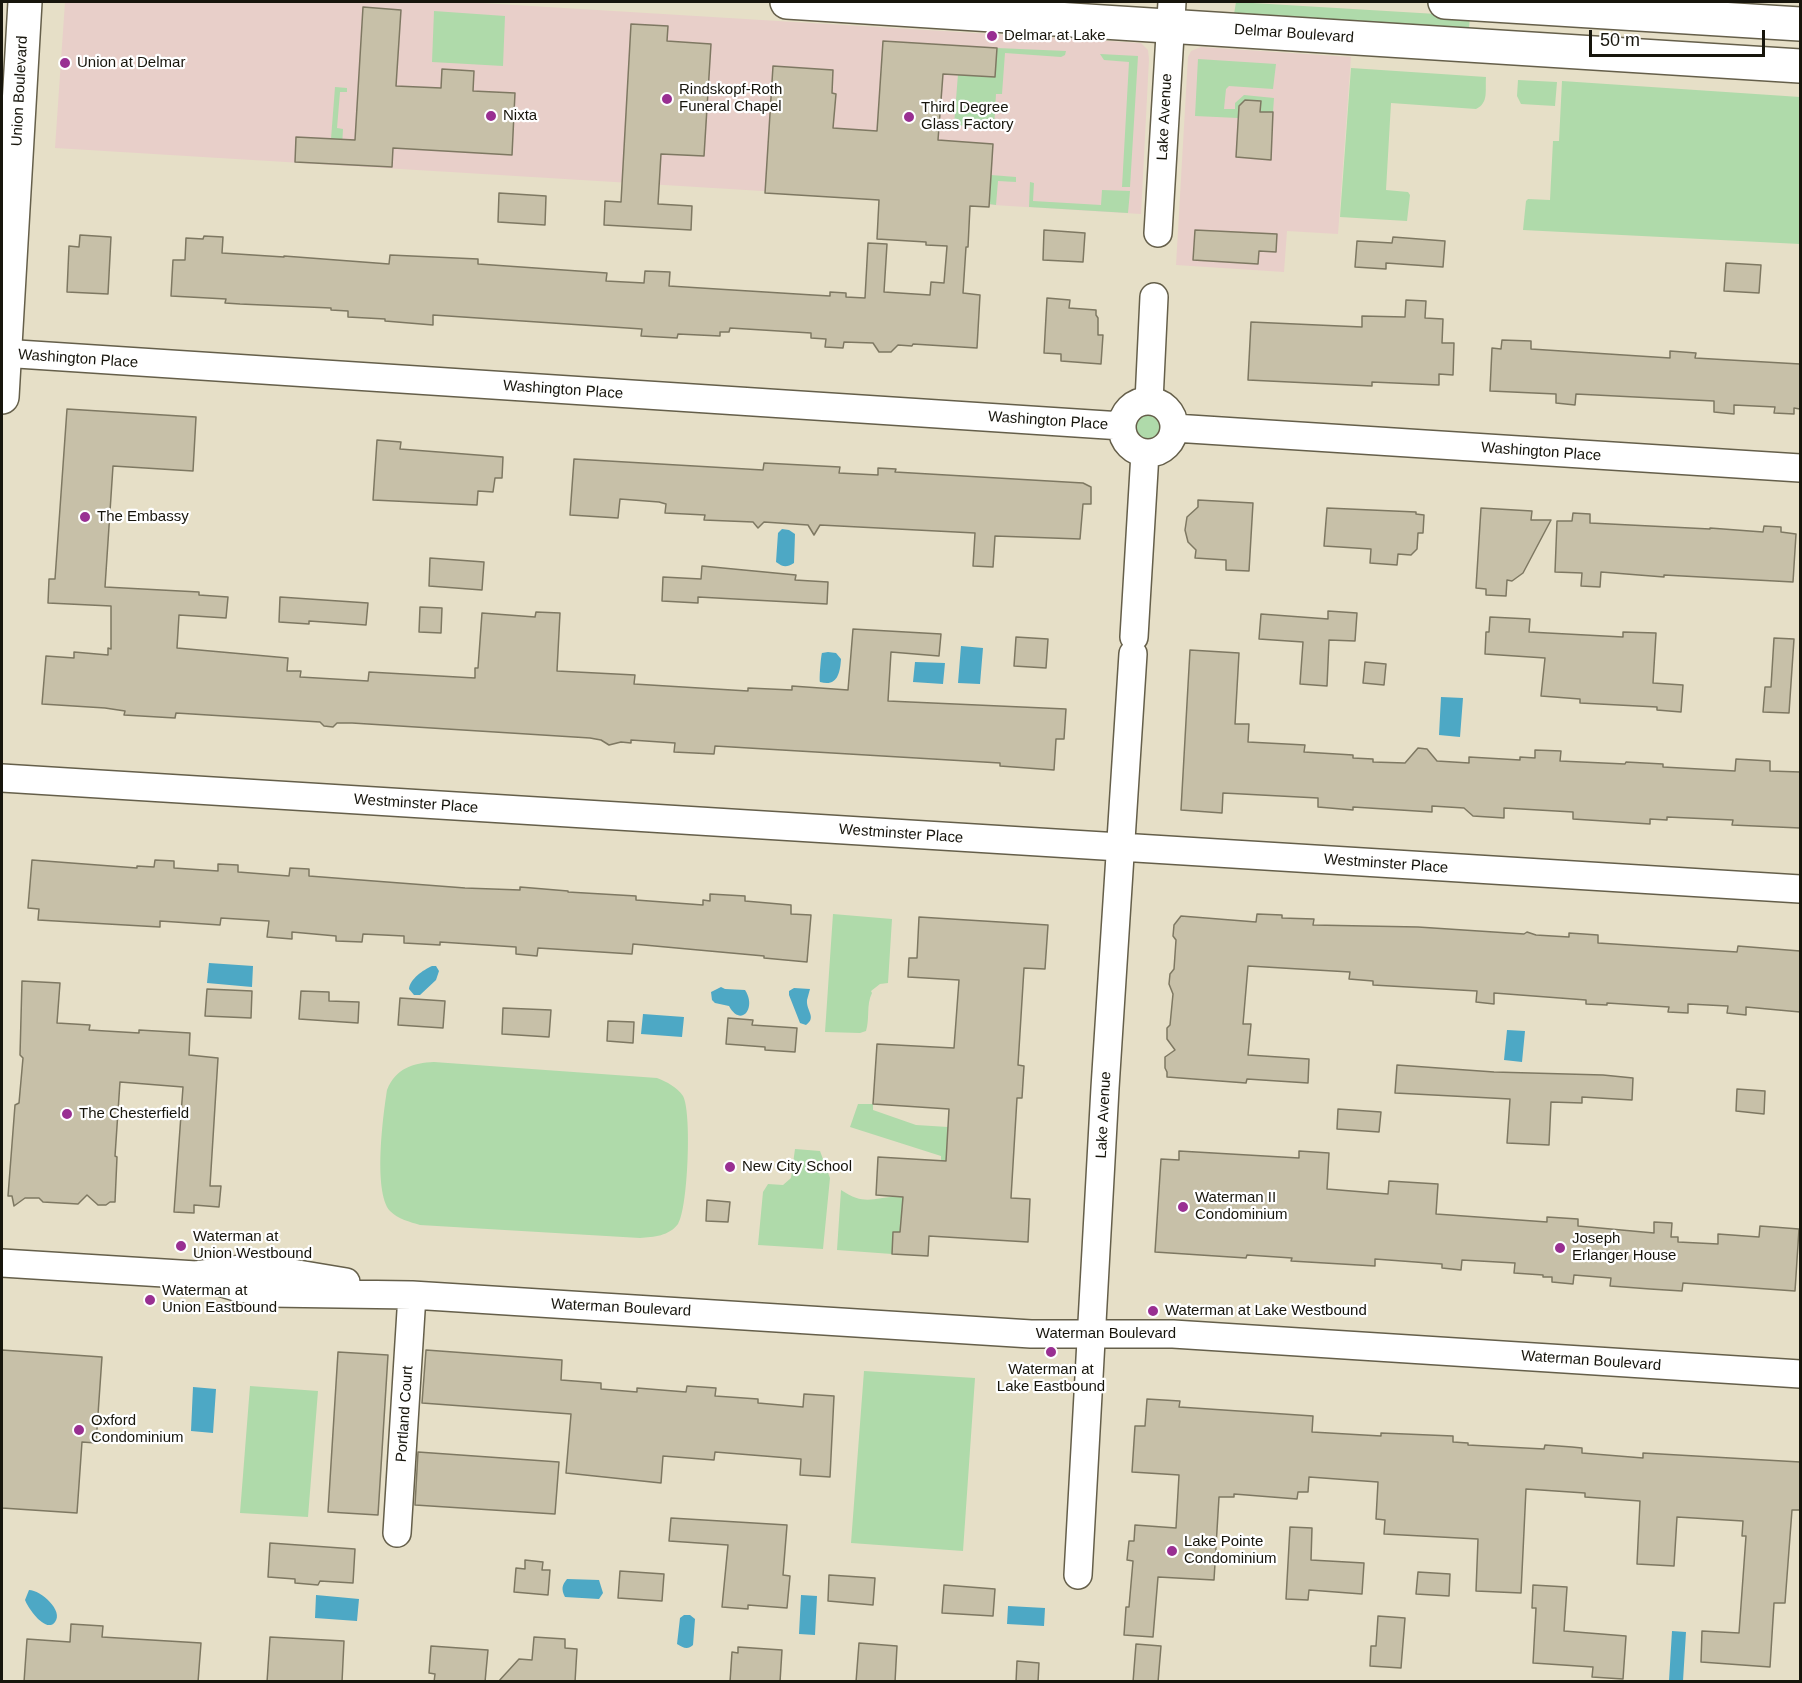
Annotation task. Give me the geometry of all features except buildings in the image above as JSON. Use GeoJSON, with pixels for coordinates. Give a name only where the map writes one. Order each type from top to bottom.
{"type":"FeatureCollection","features":[{"type":"Feature","properties":{"kind":"main road","name":"Union Boulevard"},"geometry":{"type":"LineString","coordinates":[[2,397],[4,305],[25,2]]}},
{"type":"Feature","properties":{"kind":"main road","name":"Delmar Boulevard"},"geometry":{"type":"LineString","coordinates":[[788,2],[1171,14],[1800,66]]}},
{"type":"Feature","properties":{"kind":"main road"},"geometry":{"type":"LineString","coordinates":[[1445,2],[1800,24]]}},
{"type":"Feature","properties":{"kind":"street","name":"Lake Avenue"},"geometry":{"type":"LineString","coordinates":[[1158,232],[1171,14]]}},
{"type":"Feature","properties":{"kind":"street"},"geometry":{"type":"LineString","coordinates":[[1149,401],[1154,297]]}},
{"type":"Feature","properties":{"kind":"street","name":"Washington Place"},"geometry":{"type":"LineString","coordinates":[[3,353],[1122,426]]}},
{"type":"Feature","properties":{"kind":"street"},"geometry":{"type":"LineString","coordinates":[[1149,401],[1164,406],[1170,413],[1174,429],[1172,437],[1162,449],[1145,453],[1131,447],[1122,434],[1122,426],[1127,411],[1140,402],[1149,401]]}},
{"type":"Feature","properties":{"kind":"street","name":"Washington Place"},"geometry":{"type":"LineString","coordinates":[[1174,429],[1800,468]]}},
{"type":"Feature","properties":{"kind":"street","name":"Lake Avenue"},"geometry":{"type":"LineString","coordinates":[[1078,1575],[1145,453]]}},
{"type":"Feature","properties":{"kind":"street","name":"Westminster Place"},"geometry":{"type":"LineString","coordinates":[[2,778],[1800,889]]}},
{"type":"Feature","properties":{"kind":"street","name":"Waterman Boulevard"},"geometry":{"type":"LineString","coordinates":[[2,1263],[196,1275],[261,1292],[412,1295],[1031,1334],[1173,1334],[1800,1374]]}},
{"type":"Feature","properties":{"kind":"street","name":"Portland Court"},"geometry":{"type":"LineString","coordinates":[[397,1533],[412,1295]]}},
{"type":"Feature","properties":{"kind":"shaded area"},"geometry":{"type":"Polygon","coordinates":[[[65,2],[465,2],[1141,43],[1148,50],[1149,59],[1141,214],[55,148],[65,2]]]}},
{"type":"Feature","properties":{"kind":"shaded area"},"geometry":{"type":"Polygon","coordinates":[[[1201,47],[1351,57],[1338,234],[1287,231],[1284,272],[1176,265],[1188,57],[1191,51],[1201,47]]]}},
{"type":"Feature","properties":{"kind":"green space"},"geometry":{"type":"Polygon","coordinates":[[[1236,2],[1470,16],[1469,28],[1234,14],[1236,2]]]}},
{"type":"Feature","properties":{"kind":"green space"},"geometry":{"type":"Polygon","coordinates":[[[434,11],[505,16],[503,66],[432,62],[434,11]]]}},
{"type":"Feature","properties":{"kind":"green space"},"geometry":{"type":"Polygon","coordinates":[[[997,48],[1066,51],[1061,57],[1005,53],[1002,94],[996,94],[994,128],[954,125],[958,74],[995,76],[997,48]]]}},
{"type":"Feature","properties":{"kind":"green space"},"geometry":{"type":"Polygon","coordinates":[[[1100,54],[1138,56],[1130,187],[1122,187],[1129,62],[1104,60],[1100,54]]]}},
{"type":"Feature","properties":{"kind":"green space"},"geometry":{"type":"Polygon","coordinates":[[[1198,59],[1276,64],[1273,89],[1229,86],[1226,89],[1224,109],[1235,109],[1235,103],[1244,95],[1274,98],[1273,112],[1260,112],[1261,101],[1245,100],[1239,106],[1238,118],[1195,116],[1198,59]]]}},
{"type":"Feature","properties":{"kind":"green space"},"geometry":{"type":"Polygon","coordinates":[[[1351,68],[1486,77],[1485,100],[1476,109],[1391,103],[1386,190],[1408,192],[1410,195],[1407,221],[1340,217],[1351,68]]]}},
{"type":"Feature","properties":{"kind":"green space"},"geometry":{"type":"Polygon","coordinates":[[[1518,80],[1557,82],[1555,106],[1521,104],[1517,96],[1518,80]]]}},
{"type":"Feature","properties":{"kind":"green space"},"geometry":{"type":"Polygon","coordinates":[[[1562,81],[1800,97],[1800,244],[1523,230],[1526,201],[1528,199],[1550,200],[1553,141],[1559,141],[1562,81]]]}},
{"type":"Feature","properties":{"kind":"green space"},"geometry":{"type":"Polygon","coordinates":[[[335,87],[347,88],[347,92],[340,92],[337,128],[343,129],[342,147],[331,139],[335,87]]]}},
{"type":"Feature","properties":{"kind":"green space"},"geometry":{"type":"Polygon","coordinates":[[[991,175],[1016,177],[1016,182],[998,181],[996,205],[989,204],[991,175]]]}},
{"type":"Feature","properties":{"kind":"green space"},"geometry":{"type":"Polygon","coordinates":[[[1030,182],[1034,183],[1033,201],[1101,205],[1102,190],[1130,191],[1128,213],[1029,207],[1030,182]]]}},
{"type":"Feature","properties":{"kind":"green space"},"geometry":{"type":"Polygon","coordinates":[[[1147,412],[1158,416],[1162,427],[1158,438],[1147,442],[1136,438],[1132,427],[1136,416],[1147,412]]]}},
{"type":"Feature","properties":{"kind":"green space"},"geometry":{"type":"Polygon","coordinates":[[[833,914],[892,919],[888,983],[880,984],[871,991],[866,1031],[860,1033],[825,1032],[833,914]]]}},
{"type":"Feature","properties":{"kind":"green space"},"geometry":{"type":"Polygon","coordinates":[[[434,1062],[657,1078],[672,1085],[683,1096],[686,1105],[688,1140],[684,1200],[678,1224],[666,1233],[640,1238],[420,1225],[397,1216],[390,1211],[382,1187],[381,1153],[387,1090],[395,1076],[406,1068],[434,1062]]]}},
{"type":"Feature","properties":{"kind":"green space"},"geometry":{"type":"Polygon","coordinates":[[[858,1104],[873,1104],[873,1110],[916,1125],[948,1127],[946,1162],[941,1161],[941,1156],[850,1127],[858,1104]]]}},
{"type":"Feature","properties":{"kind":"green space"},"geometry":{"type":"Polygon","coordinates":[[[795,1149],[820,1151],[830,1178],[823,1249],[758,1245],[763,1192],[768,1184],[783,1185],[791,1178],[795,1149]]]}},
{"type":"Feature","properties":{"kind":"green space"},"geometry":{"type":"Polygon","coordinates":[[[841,1190],[865,1200],[903,1197],[900,1232],[893,1232],[892,1254],[837,1250],[841,1190]]]}},
{"type":"Feature","properties":{"kind":"green space"},"geometry":{"type":"Polygon","coordinates":[[[864,1371],[975,1378],[963,1551],[851,1543],[864,1371]]]}},
{"type":"Feature","properties":{"kind":"green space"},"geometry":{"type":"Polygon","coordinates":[[[250,1386],[318,1391],[308,1517],[240,1513],[250,1386]]]}},
{"type":"Feature","properties":{"kind":"water"},"geometry":{"type":"Polygon","coordinates":[[[782,529],[795,534],[794,563],[787,566],[776,562],[778,533],[782,529]]]}},
{"type":"Feature","properties":{"kind":"water"},"geometry":{"type":"Polygon","coordinates":[[[961,646],[983,648],[980,684],[958,683],[961,646]]]}},
{"type":"Feature","properties":{"kind":"water"},"geometry":{"type":"Polygon","coordinates":[[[822,653],[836,653],[841,659],[840,670],[836,678],[826,683],[820,682],[820,667],[822,653]]]}},
{"type":"Feature","properties":{"kind":"water"},"geometry":{"type":"Polygon","coordinates":[[[915,662],[945,663],[943,684],[913,682],[915,662]]]}},
{"type":"Feature","properties":{"kind":"water"},"geometry":{"type":"Polygon","coordinates":[[[1441,697],[1463,698],[1460,737],[1439,735],[1441,697]]]}},
{"type":"Feature","properties":{"kind":"water"},"geometry":{"type":"Polygon","coordinates":[[[209,963],[253,966],[252,987],[207,983],[209,963]]]}},
{"type":"Feature","properties":{"kind":"water"},"geometry":{"type":"Polygon","coordinates":[[[432,966],[436,966],[439,971],[436,980],[420,995],[414,995],[409,989],[414,978],[432,966]]]}},
{"type":"Feature","properties":{"kind":"water"},"geometry":{"type":"Polygon","coordinates":[[[721,987],[745,990],[749,1003],[746,1013],[738,1015],[729,1006],[715,1003],[712,1000],[711,992],[721,987]]]}},
{"type":"Feature","properties":{"kind":"water"},"geometry":{"type":"Polygon","coordinates":[[[794,988],[810,989],[807,1004],[811,1019],[806,1025],[800,1023],[789,995],[789,991],[794,988]]]}},
{"type":"Feature","properties":{"kind":"water"},"geometry":{"type":"Polygon","coordinates":[[[643,1014],[684,1017],[682,1037],[641,1034],[643,1014]]]}},
{"type":"Feature","properties":{"kind":"water"},"geometry":{"type":"Polygon","coordinates":[[[1507,1030],[1525,1031],[1522,1062],[1504,1060],[1507,1030]]]}},
{"type":"Feature","properties":{"kind":"water"},"geometry":{"type":"Polygon","coordinates":[[[193,1387],[216,1389],[213,1433],[191,1431],[193,1387]]]}},
{"type":"Feature","properties":{"kind":"water"},"geometry":{"type":"Polygon","coordinates":[[[567,1579],[599,1580],[603,1593],[599,1599],[565,1597],[563,1587],[567,1579]]]}},
{"type":"Feature","properties":{"kind":"water"},"geometry":{"type":"Polygon","coordinates":[[[29,1590],[45,1597],[54,1607],[57,1617],[51,1625],[42,1622],[30,1609],[25,1600],[29,1590]]]}},
{"type":"Feature","properties":{"kind":"water"},"geometry":{"type":"Polygon","coordinates":[[[316,1595],[359,1599],[357,1621],[315,1618],[316,1595]]]}},
{"type":"Feature","properties":{"kind":"water"},"geometry":{"type":"Polygon","coordinates":[[[801,1595],[817,1596],[815,1635],[799,1634],[801,1595]]]}},
{"type":"Feature","properties":{"kind":"water"},"geometry":{"type":"Polygon","coordinates":[[[1008,1606],[1045,1608],[1044,1626],[1007,1624],[1008,1606]]]}},
{"type":"Feature","properties":{"kind":"water"},"geometry":{"type":"Polygon","coordinates":[[[690,1615],[695,1619],[693,1645],[687,1648],[677,1644],[680,1618],[690,1615]]]}},
{"type":"Feature","properties":{"kind":"water"},"geometry":{"type":"Polygon","coordinates":[[[1672,1631],[1686,1632],[1683,1681],[1669,1681],[1672,1631]]]}},
{"type":"Feature","properties":{"kind":"place","name":"Delmar at Lake"},"geometry":{"type":"Point","coordinates":[992,36]}},
{"type":"Feature","properties":{"kind":"place","name":"Union at Delmar"},"geometry":{"type":"Point","coordinates":[65,63]}},
{"type":"Feature","properties":{"kind":"place","name":"Rindskopf-Roth Funeral Chapel"},"geometry":{"type":"Point","coordinates":[667,99]}},
{"type":"Feature","properties":{"kind":"place","name":"Nixta"},"geometry":{"type":"Point","coordinates":[491,116]}},
{"type":"Feature","properties":{"kind":"place","name":"Third Degree Glass Factory"},"geometry":{"type":"Point","coordinates":[909,117]}},
{"type":"Feature","properties":{"kind":"place","name":"The Embassy"},"geometry":{"type":"Point","coordinates":[85,517]}},
{"type":"Feature","properties":{"kind":"place","name":"The Chesterfield"},"geometry":{"type":"Point","coordinates":[67,1114]}},
{"type":"Feature","properties":{"kind":"place","name":"New City School"},"geometry":{"type":"Point","coordinates":[730,1167]}},
{"type":"Feature","properties":{"kind":"place","name":"Waterman II Condominium"},"geometry":{"type":"Point","coordinates":[1183,1207]}},
{"type":"Feature","properties":{"kind":"place","name":"Waterman at Union Westbound"},"geometry":{"type":"Point","coordinates":[181,1246]}},
{"type":"Feature","properties":{"kind":"place","name":"Joseph Erlanger House"},"geometry":{"type":"Point","coordinates":[1560,1248]}},
{"type":"Feature","properties":{"kind":"place","name":"Waterman at Union Eastbound"},"geometry":{"type":"Point","coordinates":[150,1300]}},
{"type":"Feature","properties":{"kind":"place","name":"Waterman at Lake Westbound"},"geometry":{"type":"Point","coordinates":[1153,1311]}},
{"type":"Feature","properties":{"kind":"place","name":"Waterman at Lake Eastbound"},"geometry":{"type":"Point","coordinates":[1051,1352]}},
{"type":"Feature","properties":{"kind":"place","name":"Oxford Condominium"},"geometry":{"type":"Point","coordinates":[79,1430]}},
{"type":"Feature","properties":{"kind":"place","name":"Lake Pointe Condominium"},"geometry":{"type":"Point","coordinates":[1172,1551]}}]}
